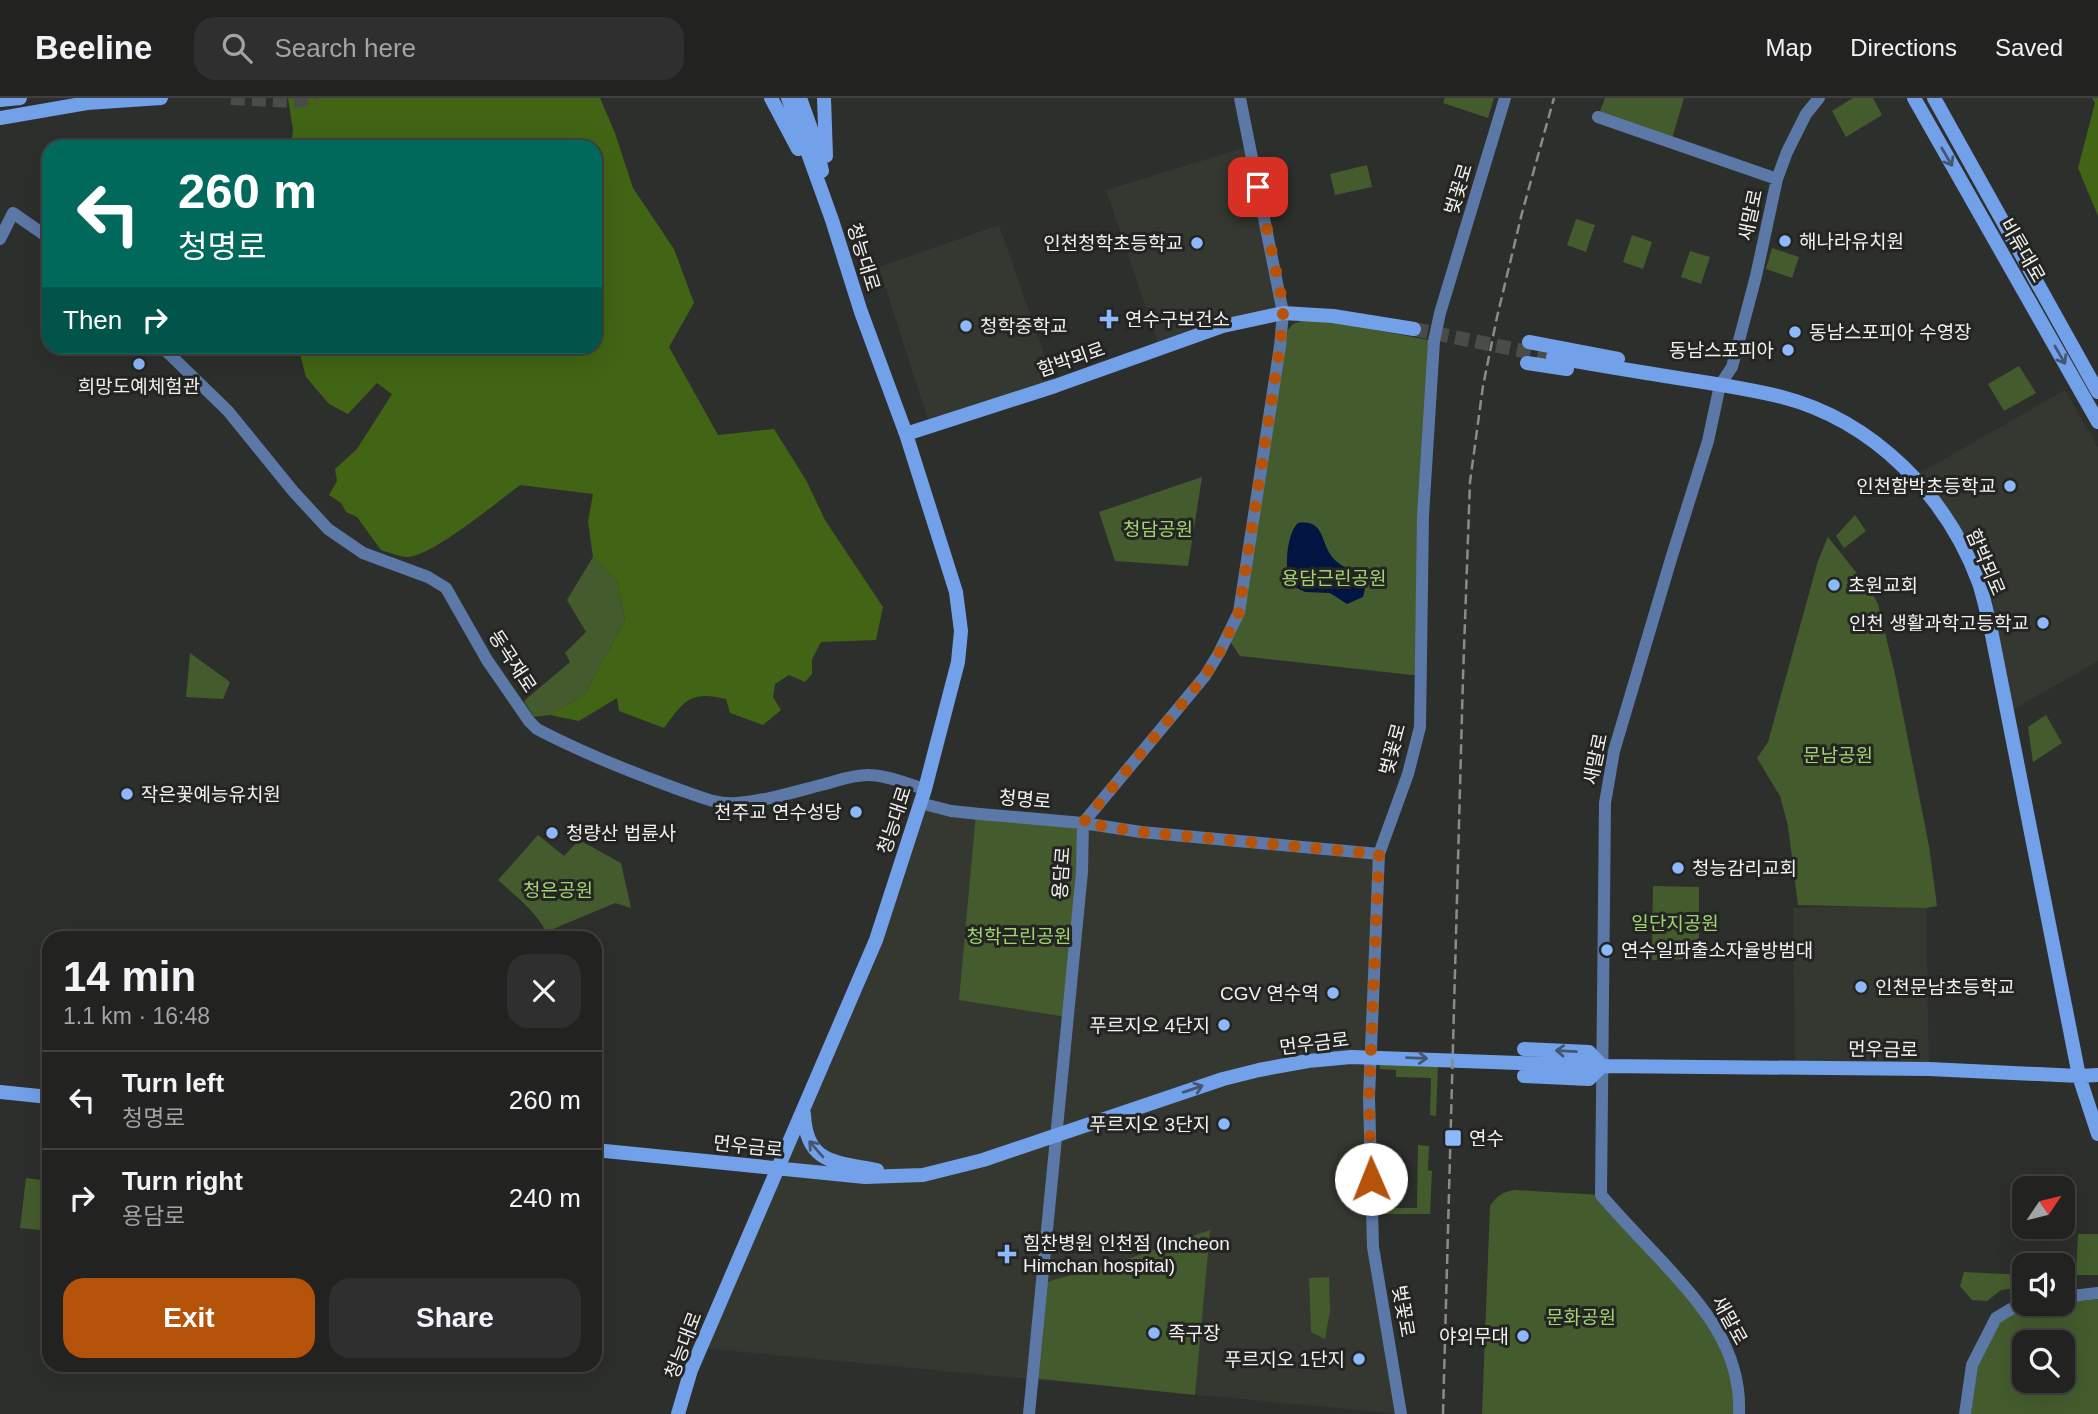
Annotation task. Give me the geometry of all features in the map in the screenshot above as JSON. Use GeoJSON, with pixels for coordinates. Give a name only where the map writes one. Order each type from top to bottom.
{"type":"FeatureCollection","features":[{"type":"Feature","properties":{"kind":"main road"},"geometry":{"type":"LineString","coordinates":[[0,100],[20,98]]}},
{"type":"Feature","properties":{"kind":"main road"},"geometry":{"type":"LineString","coordinates":[[0,118],[87,103],[161,98]]}},
{"type":"Feature","properties":{"kind":"main road"},"geometry":{"type":"LineString","coordinates":[[771,98],[814,178],[832,220]]}},
{"type":"Feature","properties":{"kind":"main road"},"geometry":{"type":"LineString","coordinates":[[788,98],[832,220]]}},
{"type":"Feature","properties":{"kind":"main road"},"geometry":{"type":"LineString","coordinates":[[800,98],[815,140],[832,220]]}},
{"type":"Feature","properties":{"kind":"main road"},"geometry":{"type":"LineString","coordinates":[[824,98],[832,220]]}},
{"type":"Feature","properties":{"kind":"main road","name":"비류대로"},"geometry":{"type":"LineString","coordinates":[[1914,98],[2098,422]]}},
{"type":"Feature","properties":{"kind":"main road","name":"비류대로"},"geometry":{"type":"LineString","coordinates":[[1934,98],[2098,392]]}},
{"type":"Feature","properties":{"kind":"main road","name":"청능대로"},"geometry":{"type":"LineString","coordinates":[[678,1414],[691,1370],[876,940],[923,796],[958,662],[961,631],[956,592],[906,433],[861,312],[832,220]]}},
{"type":"Feature","properties":{"kind":"main road","name":"함박뫼로"},"geometry":{"type":"LineString","coordinates":[[906,433],[1055,386],[1223,326],[1283,313],[1333,316],[1414,330]]}},
{"type":"Feature","properties":{"kind":"main road"},"geometry":{"type":"LineString","coordinates":[[1529,342],[1703,375],[1720,385]]}},
{"type":"Feature","properties":{"kind":"main road","name":"함박뫼로"},"geometry":{"type":"LineString","coordinates":[[1553,358],[1785,398],[1850,425],[1881,446],[1929,495],[1964,548],[1979,585],[1991,629],[2079,1076],[2098,1134]]}},
{"type":"Feature","properties":{"kind":"main road"},"geometry":{"type":"LineString","coordinates":[[1527,363],[1701,389],[1720,385]]}},
{"type":"Feature","properties":{"kind":"main road"},"geometry":{"type":"LineString","coordinates":[[1524,1049],[1589,1052],[1602,1066],[1589,1079],[1524,1076]]}},
{"type":"Feature","properties":{"kind":"main road","name":"먼우금로"},"geometry":{"type":"LineString","coordinates":[[602,1151],[779,1167],[819,1174],[866,1177],[923,1175],[983,1160],[1223,1079],[1308,1061],[1340,1058],[1383,1057],[1602,1066],[1929,1069],[2098,1075]]}},
{"type":"Feature","properties":{"kind":"main road"},"geometry":{"type":"LineString","coordinates":[[0,1092],[42,1096]]}},
{"type":"Feature","properties":{"kind":"main road"},"geometry":{"type":"LineString","coordinates":[[804,1108],[807,1137],[812,1148],[821,1157],[902,1176]]}},
{"type":"Feature","properties":{"kind":"street","name":"용담로"},"geometry":{"type":"LineString","coordinates":[[1029,1414],[1082,873],[1083,823],[1205,676],[1239,612],[1283,313],[1240,98]]}},
{"type":"Feature","properties":{"kind":"street","name":"벚꽃로"},"geometry":{"type":"LineString","coordinates":[[1401,1414],[1373,1247],[1369,1097],[1379,854],[1408,774],[1420,727],[1423,516],[1434,341],[1440,313],[1506,98]]}},
{"type":"Feature","properties":{"kind":"street","name":"새말로"},"geometry":{"type":"LineString","coordinates":[[1739,1414],[1740,1404],[1734,1371],[1711,1319],[1601,1195],[1605,803],[1614,751],[1708,441],[1720,385],[1732,367],[1756,276],[1777,179],[1806,114],[1819,98]]}},
{"type":"Feature","properties":{"kind":"street"},"geometry":{"type":"LineString","coordinates":[[1598,117],[1777,179]]}},
{"type":"Feature","properties":{"kind":"street"},"geometry":{"type":"LineString","coordinates":[[0,239],[13,213],[42,233]]}},
{"type":"Feature","properties":{"kind":"street","name":"동곡재로"},"geometry":{"type":"LineString","coordinates":[[169,354],[228,411],[293,491],[328,529],[363,553],[428,577],[446,588],[487,660],[537,729],[634,772],[719,802],[753,800],[848,777],[869,775],[884,777],[923,796]]}},
{"type":"Feature","properties":{"kind":"street","name":"청명로"},"geometry":{"type":"LineString","coordinates":[[923,796],[951,811],[1379,854]]}},
{"type":"Feature","properties":{"kind":"street"},"geometry":{"type":"LineString","coordinates":[[2075,1296],[2098,1293]]}},
{"type":"Feature","properties":{"kind":"street"},"geometry":{"type":"LineString","coordinates":[[1965,1414],[1972,1365],[1996,1318],[2012,1309]]}},
{"type":"Feature","properties":{"kind":"shaded area","name":"인천청학초등학교"},"geometry":{"type":"Polygon","coordinates":[[[1250,146],[1283,313],[1160,349],[1106,190],[1250,146]]]}},
{"type":"Feature","properties":{"kind":"shaded area","name":"청학중학교"},"geometry":{"type":"Polygon","coordinates":[[[999,225],[1055,386],[930,426],[879,267],[999,225]]]}},
{"type":"Feature","properties":{"kind":"shaded area"},"geometry":{"type":"Polygon","coordinates":[[[2065,390],[2098,447],[2098,661],[2007,713],[1979,585],[1913,477],[2065,390]]]}},
{"type":"Feature","properties":{"kind":"shaded area"},"geometry":{"type":"Polygon","coordinates":[[[920,803],[1379,854],[1373,1233],[1401,1414],[701,1348],[823,1064],[920,803]]]}},
{"type":"Feature","properties":{"kind":"shaded area","name":"인천문남초등학교"},"geometry":{"type":"Polygon","coordinates":[[[1793,908],[1926,908],[1929,1069],[1795,1067],[1793,908]]]}},
{"type":"Feature","properties":{"kind":"green space"},"geometry":{"type":"Polygon","coordinates":[[[288,98],[600,98],[633,188],[674,249],[694,303],[669,347],[718,435],[774,429],[806,480],[825,520],[883,607],[876,640],[821,642],[812,659],[812,674],[805,682],[789,675],[775,684],[773,697],[781,710],[763,725],[730,713],[726,699],[704,696],[689,700],[664,728],[619,711],[617,698],[579,721],[550,715],[584,695],[625,620],[617,581],[593,557],[588,521],[593,494],[520,485],[433,548],[408,557],[381,550],[357,517],[346,512],[341,503],[329,495],[337,481],[335,469],[357,449],[392,394],[377,383],[348,414],[329,404],[306,377],[300,354],[602,354],[602,140],[292,140],[288,98]]]}},
{"type":"Feature","properties":{"kind":"green space"},"geometry":{"type":"Polygon","coordinates":[[[1445,98],[1494,98],[1488,118],[1443,103],[1445,98]]]}},
{"type":"Feature","properties":{"kind":"green space"},"geometry":{"type":"Polygon","coordinates":[[[1605,98],[1684,98],[1671,142],[1598,117],[1605,98]]]}},
{"type":"Feature","properties":{"kind":"green space"},"geometry":{"type":"Polygon","coordinates":[[[1853,98],[1873,98],[1882,115],[1846,137],[1832,111],[1853,98]]]}},
{"type":"Feature","properties":{"kind":"green space"},"geometry":{"type":"Polygon","coordinates":[[[2092,98],[2098,98],[2098,216],[2078,168],[2095,103],[2092,98]]]}},
{"type":"Feature","properties":{"kind":"green space"},"geometry":{"type":"Polygon","coordinates":[[[1367,165],[1372,187],[1335,195],[1330,174],[1367,165]]]}},
{"type":"Feature","properties":{"kind":"green space"},"geometry":{"type":"Polygon","coordinates":[[[1576,219],[1595,225],[1586,252],[1567,245],[1576,219]]]}},
{"type":"Feature","properties":{"kind":"green space"},"geometry":{"type":"Polygon","coordinates":[[[1632,235],[1652,242],[1643,269],[1623,262],[1632,235]]]}},
{"type":"Feature","properties":{"kind":"green space"},"geometry":{"type":"Polygon","coordinates":[[[1772,248],[1799,257],[1792,278],[1766,269],[1772,248]]]}},
{"type":"Feature","properties":{"kind":"green space"},"geometry":{"type":"Polygon","coordinates":[[[1690,251],[1710,257],[1701,284],[1681,277],[1690,251]]]}},
{"type":"Feature","properties":{"kind":"green space","name":"용담근린공원"},"geometry":{"type":"Polygon","coordinates":[[[1307,319],[1434,341],[1421,676],[1240,656],[1227,637],[1238,615],[1288,330],[1293,324],[1307,319]]]}},
{"type":"Feature","properties":{"kind":"green space"},"geometry":{"type":"Polygon","coordinates":[[[2019,366],[2036,393],[2004,411],[1988,384],[2019,366]]]}},
{"type":"Feature","properties":{"kind":"green space","name":"청담공원"},"geometry":{"type":"Polygon","coordinates":[[[1202,477],[1188,566],[1115,561],[1099,512],[1202,477]]]}},
{"type":"Feature","properties":{"kind":"green space"},"geometry":{"type":"Polygon","coordinates":[[[1855,515],[1866,531],[1844,548],[1836,536],[1855,515]]]}},
{"type":"Feature","properties":{"kind":"green space","name":"문남공원"},"geometry":{"type":"Polygon","coordinates":[[[1828,537],[1871,591],[1878,604],[1895,674],[1929,846],[1937,906],[1798,905],[1788,826],[1780,796],[1757,758],[1768,742],[1818,561],[1828,537]]]}},
{"type":"Feature","properties":{"kind":"green space"},"geometry":{"type":"Polygon","coordinates":[[[593,557],[617,581],[625,620],[584,695],[550,715],[534,717],[524,701],[570,662],[565,653],[586,632],[567,600],[593,557]]]}},
{"type":"Feature","properties":{"kind":"green space"},"geometry":{"type":"Polygon","coordinates":[[[190,653],[230,682],[223,699],[186,697],[190,653]]]}},
{"type":"Feature","properties":{"kind":"green space"},"geometry":{"type":"Polygon","coordinates":[[[2046,715],[2062,743],[2033,762],[2028,727],[2046,715]]]}},
{"type":"Feature","properties":{"kind":"green space","name":"청학근린공원"},"geometry":{"type":"Polygon","coordinates":[[[976,813],[1083,823],[1067,1017],[959,1000],[976,813]]]}},
{"type":"Feature","properties":{"kind":"green space","name":"청은공원"},"geometry":{"type":"Polygon","coordinates":[[[538,835],[564,856],[579,840],[621,863],[631,908],[615,903],[546,931],[531,910],[498,880],[538,835]]]}},
{"type":"Feature","properties":{"kind":"green space","name":"일단지공원"},"geometry":{"type":"Polygon","coordinates":[[[1653,886],[1699,887],[1699,959],[1652,960],[1653,886]]]}},
{"type":"Feature","properties":{"kind":"green space"},"geometry":{"type":"Polygon","coordinates":[[[1379,1064],[1438,1067],[1436,1116],[1430,1115],[1431,1078],[1396,1077],[1396,1070],[1380,1069],[1379,1064]]]}},
{"type":"Feature","properties":{"kind":"green space"},"geometry":{"type":"Polygon","coordinates":[[[1418,1145],[1429,1146],[1428,1170],[1432,1171],[1430,1214],[1378,1214],[1375,1176],[1390,1177],[1389,1208],[1417,1208],[1418,1145]]]}},
{"type":"Feature","properties":{"kind":"green space"},"geometry":{"type":"Polygon","coordinates":[[[26,1178],[42,1180],[42,1230],[20,1228],[26,1178]]]}},
{"type":"Feature","properties":{"kind":"green space","name":"문화공원"},"geometry":{"type":"Polygon","coordinates":[[[1515,1190],[1601,1195],[1722,1340],[1739,1414],[1482,1414],[1490,1206],[1500,1195],[1515,1190]]]}},
{"type":"Feature","properties":{"kind":"green space"},"geometry":{"type":"Polygon","coordinates":[[[1210,1230],[1195,1395],[1033,1378],[1043,1283],[1122,1261],[1210,1230]]]}},
{"type":"Feature","properties":{"kind":"green space"},"geometry":{"type":"Polygon","coordinates":[[[2078,1234],[2098,1234],[2098,1275],[2076,1275],[2078,1234]]]}},
{"type":"Feature","properties":{"kind":"green space"},"geometry":{"type":"Polygon","coordinates":[[[1964,1272],[2012,1274],[2012,1289],[2001,1290],[1987,1301],[1972,1300],[1960,1286],[1964,1272]]]}},
{"type":"Feature","properties":{"kind":"green space"},"geometry":{"type":"Polygon","coordinates":[[[1329,1277],[1330,1311],[1325,1339],[1311,1332],[1309,1278],[1329,1277]]]}},
{"type":"Feature","properties":{"kind":"green space"},"geometry":{"type":"Polygon","coordinates":[[[2098,1299],[2098,1414],[1971,1414],[1977,1366],[2000,1322],[2012,1314],[2075,1316],[2075,1302],[2098,1299]]]}},
{"type":"Feature","properties":{"kind":"water"},"geometry":{"type":"Polygon","coordinates":[[[1298,523],[1314,525],[1335,560],[1361,574],[1365,589],[1363,597],[1347,604],[1330,593],[1305,592],[1291,585],[1287,571],[1287,553],[1298,523]]]}},
{"type":"Feature","properties":{"kind":"tunnel"},"geometry":{"type":"LineString","coordinates":[[231,98],[294,101],[316,98]]}},
{"type":"Feature","properties":{"kind":"tunnel"},"geometry":{"type":"LineString","coordinates":[[1414,329],[1553,357]]}},
{"type":"Feature","properties":{"kind":"railway"},"geometry":{"type":"LineString","coordinates":[[1443,1414],[1470,482],[1483,386],[1497,317],[1554,98]]}},
{"type":"Feature","properties":{"kind":"place","name":"해나라유치원"},"geometry":{"type":"Point","coordinates":[1785,241]}},
{"type":"Feature","properties":{"kind":"place","name":"인천청학초등학교"},"geometry":{"type":"Point","coordinates":[1197,243]}},
{"type":"Feature","properties":{"kind":"place","name":"연수구보건소"},"geometry":{"type":"Point","coordinates":[1109,319]}},
{"type":"Feature","properties":{"kind":"place","name":"청학중학교"},"geometry":{"type":"Point","coordinates":[966,326]}},
{"type":"Feature","properties":{"kind":"place","name":"동남스포피아 수영장"},"geometry":{"type":"Point","coordinates":[1795,332]}},
{"type":"Feature","properties":{"kind":"place","name":"동남스포피아"},"geometry":{"type":"Point","coordinates":[1788,350]}},
{"type":"Feature","properties":{"kind":"place","name":"희망도예체험관"},"geometry":{"type":"Point","coordinates":[139,364]}},
{"type":"Feature","properties":{"kind":"place","name":"인천함박초등학교"},"geometry":{"type":"Point","coordinates":[2010,486]}},
{"type":"Feature","properties":{"kind":"place","name":"초원교회"},"geometry":{"type":"Point","coordinates":[1834,585]}},
{"type":"Feature","properties":{"kind":"place","name":"인천 생활과학고등학교"},"geometry":{"type":"Point","coordinates":[2043,623]}},
{"type":"Feature","properties":{"kind":"place","name":"작은꽃예능유치원"},"geometry":{"type":"Point","coordinates":[127,794]}},
{"type":"Feature","properties":{"kind":"place","name":"천주교 연수성당"},"geometry":{"type":"Point","coordinates":[856,812]}},
{"type":"Feature","properties":{"kind":"place","name":"청량산 법륜사"},"geometry":{"type":"Point","coordinates":[552,833]}},
{"type":"Feature","properties":{"kind":"place","name":"청능감리교회"},"geometry":{"type":"Point","coordinates":[1678,868]}},
{"type":"Feature","properties":{"kind":"place","name":"연수일파출소자율방범대"},"geometry":{"type":"Point","coordinates":[1607,950]}},
{"type":"Feature","properties":{"kind":"place","name":"인천문남초등학교"},"geometry":{"type":"Point","coordinates":[1861,987]}},
{"type":"Feature","properties":{"kind":"place","name":"CGV 연수역"},"geometry":{"type":"Point","coordinates":[1333,993]}},
{"type":"Feature","properties":{"kind":"place","name":"푸르지오 4단지"},"geometry":{"type":"Point","coordinates":[1224,1025]}},
{"type":"Feature","properties":{"kind":"place","name":"푸르지오 3단지"},"geometry":{"type":"Point","coordinates":[1224,1124]}},
{"type":"Feature","properties":{"kind":"place","name":"연수"},"geometry":{"type":"Point","coordinates":[1453,1138]}},
{"type":"Feature","properties":{"kind":"place","name":"힘찬병원 인천점 (Incheon Himchan hospital)"},"geometry":{"type":"Point","coordinates":[1007,1254]}},
{"type":"Feature","properties":{"kind":"place","name":"족구장"},"geometry":{"type":"Point","coordinates":[1154,1333]}},
{"type":"Feature","properties":{"kind":"place","name":"야외무대"},"geometry":{"type":"Point","coordinates":[1523,1336]}},
{"type":"Feature","properties":{"kind":"place","name":"푸르지오 1단지"},"geometry":{"type":"Point","coordinates":[1359,1359]}},
{"type":"Feature","properties":{"kind":"route"},"geometry":{"type":"LineString","coordinates":[[1258,187],[1283,313],[1239,612],[1205,676],[1083,823],[1141,832],[1379,854],[1369,1097],[1371,1179]]}}]}
